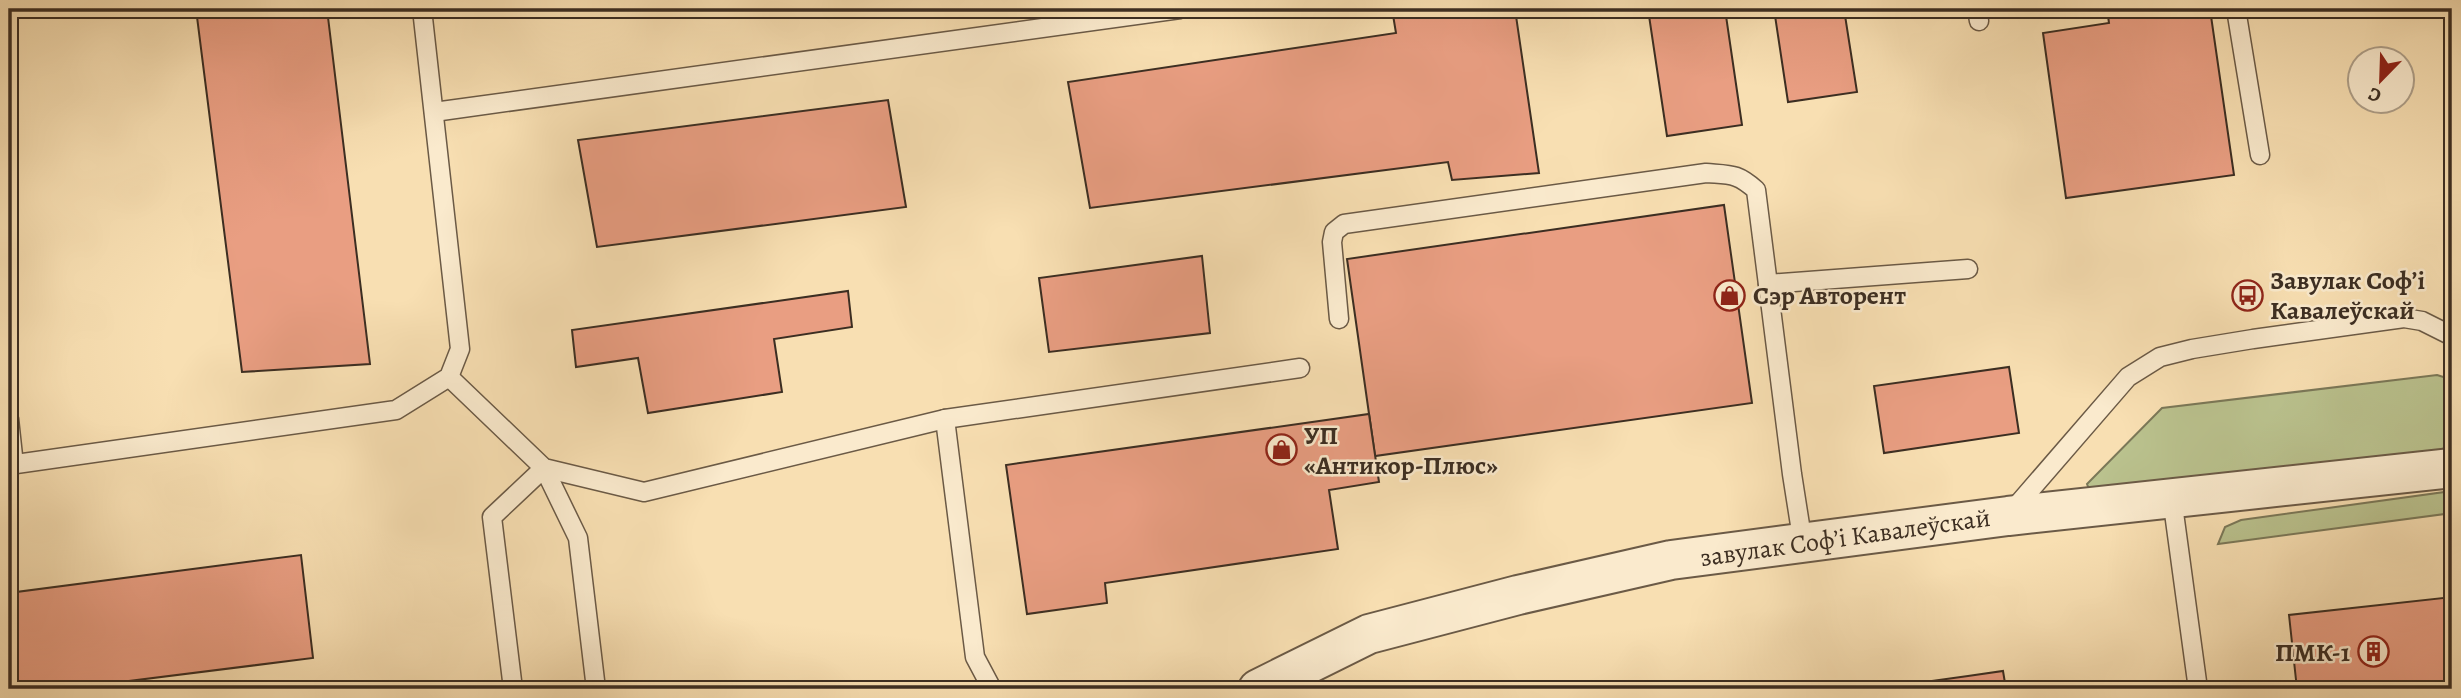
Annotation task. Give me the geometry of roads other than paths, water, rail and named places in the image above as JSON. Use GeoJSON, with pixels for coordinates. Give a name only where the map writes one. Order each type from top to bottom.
{"type":"FeatureCollection","features":[{"type":"Feature","properties":{"kind":"street","name":"завулак Софʼі Кавалеўскай"},"geometry":{"type":"LineString","coordinates":[[1258,689],[1368,634],[1518,595],[1671,560],[2008,516],[2452,468]]}},
{"type":"Feature","properties":{"kind":"lane"},"geometry":{"type":"LineString","coordinates":[[9,419],[11,465],[396,410],[449,377],[460,349],[422,9]]}},
{"type":"Feature","properties":{"kind":"lane"},"geometry":{"type":"LineString","coordinates":[[434,112],[1180,9]]}},
{"type":"Feature","properties":{"kind":"lane"},"geometry":{"type":"LineString","coordinates":[[2236,9],[2260,155]]}},
{"type":"Feature","properties":{"kind":"lane"},"geometry":{"type":"LineString","coordinates":[[1339,318],[1332,242],[1334,232],[1344,224],[1706,173],[1729,174],[1742,178],[1756,190],[1803,544]]}},
{"type":"Feature","properties":{"kind":"lane"},"geometry":{"type":"LineString","coordinates":[[1768,284],[1968,269]]}},
{"type":"Feature","properties":{"kind":"lane"},"geometry":{"type":"LineString","coordinates":[[2008,516],[2128,377],[2160,357],[2253,339],[2404,318],[2422,321],[2452,336]]}},
{"type":"Feature","properties":{"kind":"lane"},"geometry":{"type":"LineString","coordinates":[[544,468],[644,492],[945,419],[1300,368]]}},
{"type":"Feature","properties":{"kind":"lane"},"geometry":{"type":"LineString","coordinates":[[449,377],[544,468],[578,538],[596,689]]}},
{"type":"Feature","properties":{"kind":"lane"},"geometry":{"type":"LineString","coordinates":[[945,419],[975,657],[992,689]]}},
{"type":"Feature","properties":{"kind":"lane"},"geometry":{"type":"LineString","coordinates":[[513,689],[492,517],[544,468]]}},
{"type":"Feature","properties":{"kind":"lane"},"geometry":{"type":"LineString","coordinates":[[2172,498],[2198,689]]}},
{"type":"Feature","properties":{"kind":"place","name":"Сэр Авторент"},"geometry":{"type":"Point","coordinates":[1730,295]}},
{"type":"Feature","properties":{"kind":"place","name":"Завулак Софʼі Кавалеўскай"},"geometry":{"type":"Point","coordinates":[2247,295]}},
{"type":"Feature","properties":{"kind":"place","name":"УП «Антикор-Плюс»"},"geometry":{"type":"Point","coordinates":[1281,450]}},
{"type":"Feature","properties":{"kind":"place","name":"ПМК-1"},"geometry":{"type":"Point","coordinates":[2373,652]}}]}
